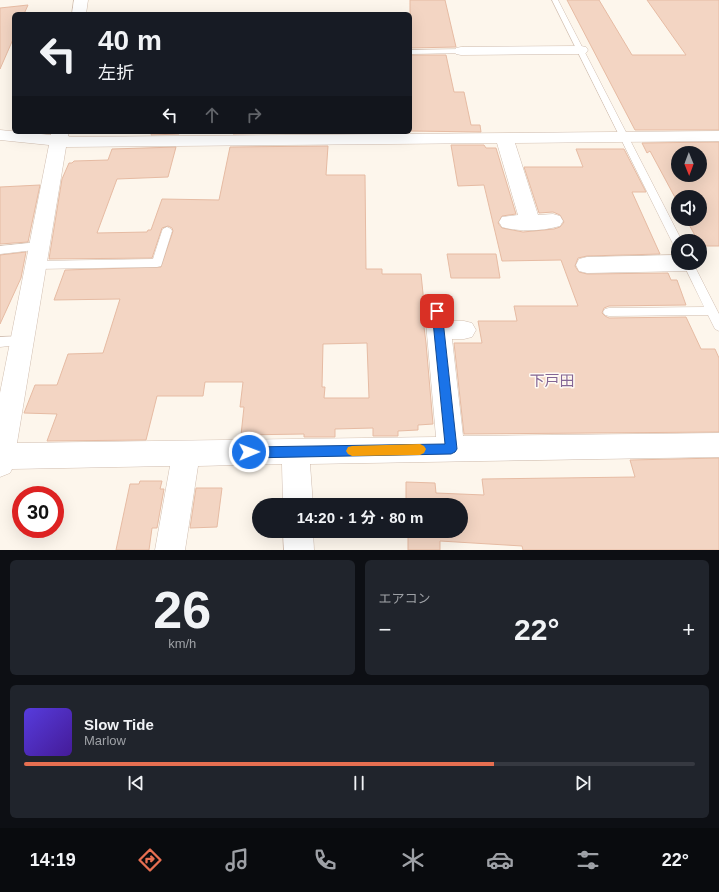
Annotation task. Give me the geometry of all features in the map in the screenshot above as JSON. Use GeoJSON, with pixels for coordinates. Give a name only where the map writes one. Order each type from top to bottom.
{"type":"FeatureCollection","features":[{"type":"Feature","properties":{"kind":"street"},"geometry":{"type":"LineString","coordinates":[[79,12],[81,0]]}},
{"type":"Feature","properties":{"kind":"street"},"geometry":{"type":"LineString","coordinates":[[461,51],[581,50]]}},
{"type":"Feature","properties":{"kind":"street"},"geometry":{"type":"LineString","coordinates":[[1,137],[60,134],[504,138],[719,136]]}},
{"type":"Feature","properties":{"kind":"street"},"geometry":{"type":"LineString","coordinates":[[60,134],[0,459],[186,454],[719,445]]}},
{"type":"Feature","properties":{"kind":"street"},"geometry":{"type":"LineString","coordinates":[[504,138],[530,222]]}},
{"type":"Feature","properties":{"kind":"street"},"geometry":{"type":"LineString","coordinates":[[509,222],[553,221]]}},
{"type":"Feature","properties":{"kind":"street"},"geometry":{"type":"LineString","coordinates":[[587,265],[671,263]]}},
{"type":"Feature","properties":{"kind":"street"},"geometry":{"type":"LineString","coordinates":[[451,449],[438,321],[464,330]]}},
{"type":"Feature","properties":{"kind":"street"},"geometry":{"type":"LineString","coordinates":[[296,452],[298,498]]}},
{"type":"Feature","properties":{"kind":"street"},"geometry":{"type":"LineString","coordinates":[[170,550],[186,454]]}},
{"type":"Feature","properties":{"kind":"street"},"geometry":{"type":"LineString","coordinates":[[298,538],[299,550]]}},
{"type":"Feature","properties":{"kind":"lane"},"geometry":{"type":"LineString","coordinates":[[555,0],[673,234]]}},
{"type":"Feature","properties":{"kind":"lane"},"geometry":{"type":"LineString","coordinates":[[412,52],[461,51]]}},
{"type":"Feature","properties":{"kind":"lane"},"geometry":{"type":"LineString","coordinates":[[0,250],[38,256],[158,263],[167,231]]}},
{"type":"Feature","properties":{"kind":"lane"},"geometry":{"type":"LineString","coordinates":[[692,270],[719,326]]}},
{"type":"Feature","properties":{"kind":"lane"},"geometry":{"type":"LineString","coordinates":[[609,312],[712,311]]}},
{"type":"Feature","properties":{"kind":"lane"},"geometry":{"type":"LineString","coordinates":[[0,342],[22,341]]}},
{"type":"Feature","properties":{"kind":"building"},"geometry":{"type":"Polygon","coordinates":[[[410,0],[445,0],[456,47],[412,48],[412,12],[410,12],[410,0]]]}},
{"type":"Feature","properties":{"kind":"building"},"geometry":{"type":"Polygon","coordinates":[[[567,0],[599,0],[632,55],[686,55],[647,0],[719,0],[719,130],[635,130],[567,0]]]}},
{"type":"Feature","properties":{"kind":"building"},"geometry":{"type":"Polygon","coordinates":[[[28,5],[25,12],[12,12],[12,42],[0,69],[0,8],[28,5]]]}},
{"type":"Feature","properties":{"kind":"building"},"geometry":{"type":"Polygon","coordinates":[[[412,55],[446,55],[454,92],[464,92],[471,125],[480,125],[481,132],[412,131],[412,55]]]}},
{"type":"Feature","properties":{"kind":"building"},"geometry":{"type":"Polygon","coordinates":[[[151,134],[179,134],[151,135],[151,134]]]}},
{"type":"Feature","properties":{"kind":"building"},"geometry":{"type":"Polygon","coordinates":[[[719,142],[719,246],[707,246],[707,234],[694,234],[690,226],[707,226],[707,190],[671,190],[650,151],[647,153],[642,143],[719,142]]]}},
{"type":"Feature","properties":{"kind":"building"},"geometry":{"type":"Polygon","coordinates":[[[451,145],[484,145],[486,148],[496,148],[516,214],[502,216],[498,223],[502,228],[523,232],[554,229],[560,227],[564,222],[560,215],[553,212],[539,213],[524,167],[583,167],[576,149],[624,149],[646,192],[632,192],[660,254],[587,256],[578,258],[575,266],[579,272],[587,274],[668,273],[671,280],[677,280],[686,305],[609,306],[604,308],[602,313],[609,318],[686,317],[701,349],[715,349],[719,358],[719,432],[464,434],[454,343],[482,343],[478,321],[517,321],[514,306],[578,306],[561,260],[502,261],[484,185],[458,186],[451,145]]]}},
{"type":"Feature","properties":{"kind":"building"},"geometry":{"type":"Polygon","coordinates":[[[328,146],[326,175],[365,175],[366,269],[382,269],[382,274],[421,274],[424,303],[421,303],[433,424],[418,425],[418,430],[398,431],[398,436],[373,436],[373,428],[335,429],[335,437],[304,437],[304,434],[241,435],[244,407],[240,407],[243,382],[205,382],[203,396],[157,396],[146,440],[47,441],[57,414],[24,413],[35,385],[57,385],[68,354],[103,353],[120,299],[54,300],[65,270],[161,267],[173,231],[172,228],[168,226],[162,228],[152,258],[49,259],[62,179],[69,163],[74,161],[108,160],[112,149],[176,147],[168,177],[117,179],[97,233],[147,232],[148,230],[151,230],[162,199],[219,200],[230,147],[328,146]],[[367,343],[323,344],[322,387],[325,387],[324,398],[369,398],[367,343]]]}},
{"type":"Feature","properties":{"kind":"building"},"geometry":{"type":"Polygon","coordinates":[[[40,185],[28,242],[0,244],[0,187],[40,185]]]}},
{"type":"Feature","properties":{"kind":"building"},"geometry":{"type":"Polygon","coordinates":[[[26,252],[21,278],[0,324],[0,255],[26,252]]]}},
{"type":"Feature","properties":{"kind":"building"},"geometry":{"type":"Polygon","coordinates":[[[447,254],[496,254],[500,278],[451,278],[447,254]]]}},
{"type":"Feature","properties":{"kind":"building"},"geometry":{"type":"Polygon","coordinates":[[[719,458],[719,550],[523,550],[522,546],[440,541],[440,550],[408,550],[408,538],[468,538],[468,498],[406,498],[406,482],[435,483],[436,493],[484,495],[482,479],[635,477],[630,460],[719,458]]]}},
{"type":"Feature","properties":{"kind":"building"},"geometry":{"type":"Polygon","coordinates":[[[140,481],[162,481],[160,489],[164,489],[157,528],[152,528],[149,550],[116,550],[130,484],[139,484],[140,481]]]}},
{"type":"Feature","properties":{"kind":"building"},"geometry":{"type":"Polygon","coordinates":[[[196,488],[222,488],[217,527],[190,528],[196,488]]]}},
{"type":"Feature","properties":{"kind":"slow traffic"},"geometry":{"type":"LineString","coordinates":[[352,451],[420,449]]}},
{"type":"Feature","properties":{"kind":"district","name":"下戸田"},"geometry":{"type":"Point","coordinates":[552,381]}},
{"type":"Feature","properties":{"kind":"route"},"geometry":{"type":"LineString","coordinates":[[249,452],[451,449],[437,311]]}}]}
